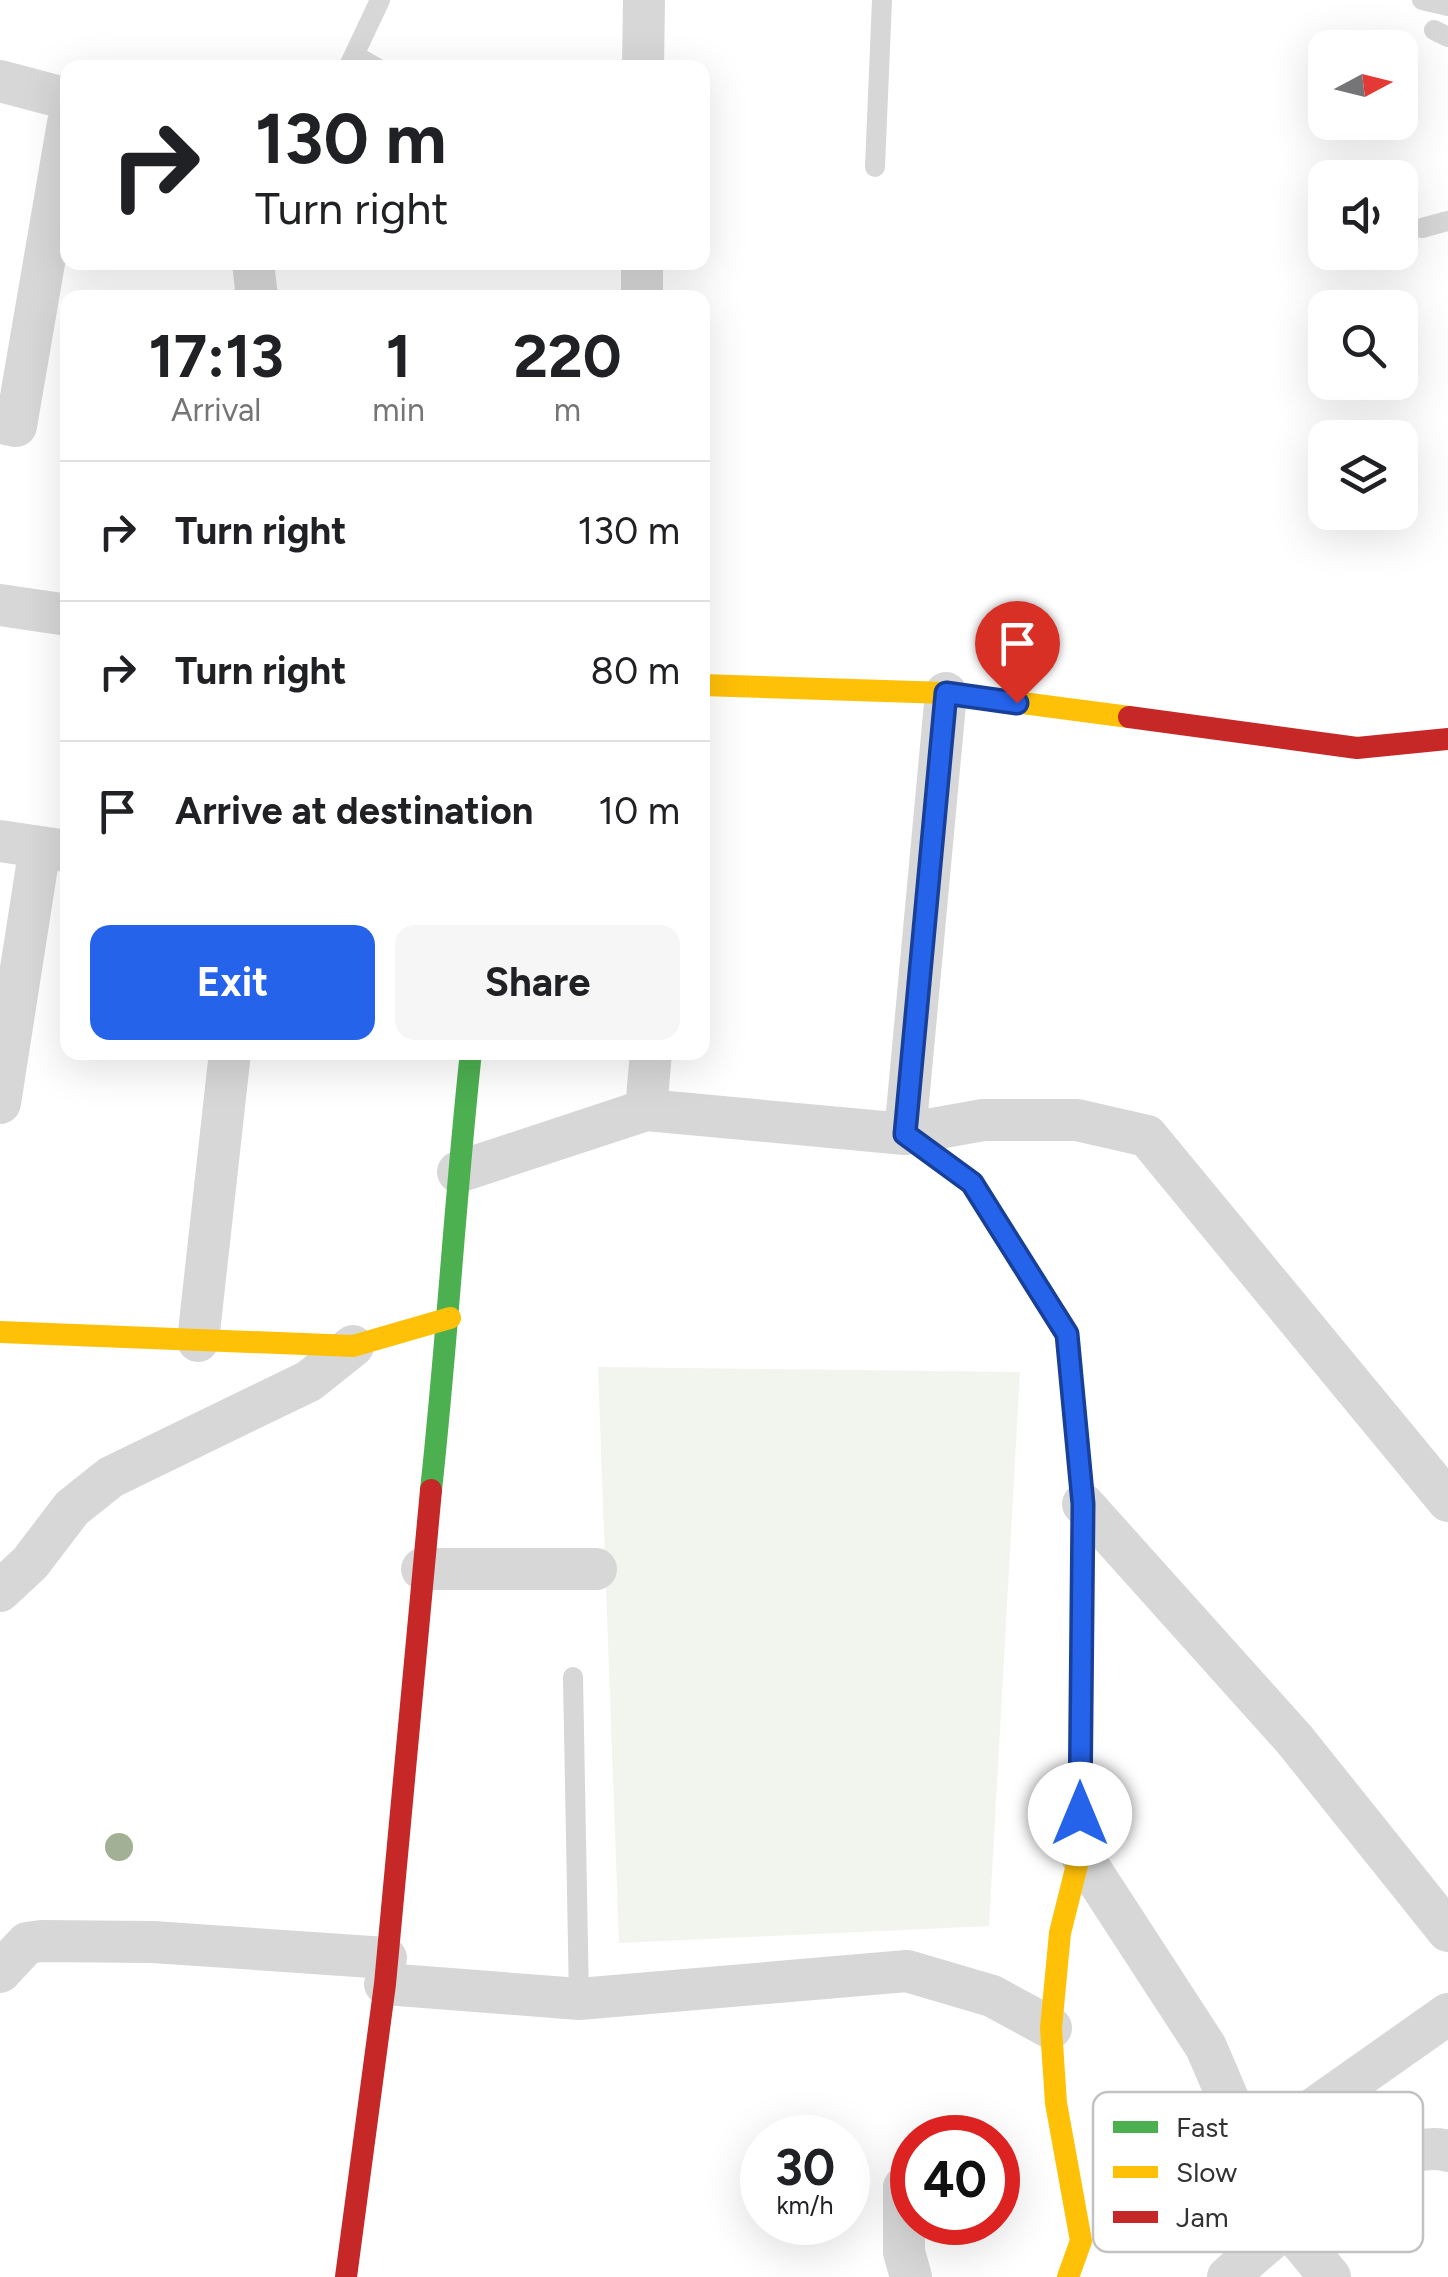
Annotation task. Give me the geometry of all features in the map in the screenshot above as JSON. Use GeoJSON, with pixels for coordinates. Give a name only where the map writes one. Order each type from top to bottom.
{"type":"FeatureCollection","features":[{"type":"Feature","properties":{"kind":"street"},"geometry":{"type":"LineString","coordinates":[[643,60],[644,0]]}},
{"type":"Feature","properties":{"kind":"street"},"geometry":{"type":"LineString","coordinates":[[0,81],[60,97]]}},
{"type":"Feature","properties":{"kind":"street"},"geometry":{"type":"LineString","coordinates":[[0,423],[16,426],[60,169]]}},
{"type":"Feature","properties":{"kind":"street"},"geometry":{"type":"LineString","coordinates":[[0,605],[60,614]]}},
{"type":"Feature","properties":{"kind":"street"},"geometry":{"type":"LineString","coordinates":[[710,685],[946,693],[1357,748],[1448,739]]}},
{"type":"Feature","properties":{"kind":"street"},"geometry":{"type":"LineString","coordinates":[[905,1134],[946,693]]}},
{"type":"Feature","properties":{"kind":"street"},"geometry":{"type":"LineString","coordinates":[[1,1090],[36,846]]}},
{"type":"Feature","properties":{"kind":"street"},"geometry":{"type":"LineString","coordinates":[[198,1340],[229,1060]]}},
{"type":"Feature","properties":{"kind":"street"},"geometry":{"type":"LineString","coordinates":[[346,2277],[386,1971],[422,1570],[450,1318],[458,1172],[470,1060]]}},
{"type":"Feature","properties":{"kind":"street"},"geometry":{"type":"LineString","coordinates":[[646,1110],[650,1060]]}},
{"type":"Feature","properties":{"kind":"street"},"geometry":{"type":"LineString","coordinates":[[458,1172],[646,1110],[905,1134],[982,1120],[1077,1120],[1147,1136],[1448,1501]]}},
{"type":"Feature","properties":{"kind":"street"},"geometry":{"type":"LineString","coordinates":[[905,1134],[972,1183],[1067,1334],[1083,1504],[1080,1853],[1060,1934],[1051,2028],[1056,2102],[1080,2242],[1068,2277]]}},
{"type":"Feature","properties":{"kind":"street"},"geometry":{"type":"LineString","coordinates":[[0,1332],[353,1346],[450,1318]]}},
{"type":"Feature","properties":{"kind":"street"},"geometry":{"type":"LineString","coordinates":[[0,1591],[30,1564],[72,1508],[112,1478],[309,1381],[353,1346]]}},
{"type":"Feature","properties":{"kind":"street"},"geometry":{"type":"LineString","coordinates":[[1083,1504],[1294,1739],[1448,1932]]}},
{"type":"Feature","properties":{"kind":"street"},"geometry":{"type":"LineString","coordinates":[[422,1570],[596,1568]]}},
{"type":"Feature","properties":{"kind":"street"},"geometry":{"type":"LineString","coordinates":[[1080,1853],[1206,2048],[1225,2092]]}},
{"type":"Feature","properties":{"kind":"street"},"geometry":{"type":"LineString","coordinates":[[0,1972],[27,1943],[41,1941],[153,1942],[579,1999],[907,1972],[992,1996],[1051,2028]]}},
{"type":"Feature","properties":{"kind":"street"},"geometry":{"type":"LineString","coordinates":[[1337,2092],[1448,2014]]}},
{"type":"Feature","properties":{"kind":"street"},"geometry":{"type":"LineString","coordinates":[[1423,2152],[1448,2152]]}},
{"type":"Feature","properties":{"kind":"street"},"geometry":{"type":"LineString","coordinates":[[904,2245],[912,2277]]}},
{"type":"Feature","properties":{"kind":"street"},"geometry":{"type":"LineString","coordinates":[[1228,2277],[1255,2252]]}},
{"type":"Feature","properties":{"kind":"street"},"geometry":{"type":"LineString","coordinates":[[1309,2252],[1330,2277]]}},
{"type":"Feature","properties":{"kind":"lane"},"geometry":{"type":"LineString","coordinates":[[351,60],[380,0]]}},
{"type":"Feature","properties":{"kind":"lane"},"geometry":{"type":"LineString","coordinates":[[875,167],[882,0]]}},
{"type":"Feature","properties":{"kind":"lane"},"geometry":{"type":"LineString","coordinates":[[1422,0],[1448,6]]}},
{"type":"Feature","properties":{"kind":"lane"},"geometry":{"type":"LineString","coordinates":[[1422,228],[1448,221]]}},
{"type":"Feature","properties":{"kind":"lane"},"geometry":{"type":"LineString","coordinates":[[573,1677],[579,1999]]}},
{"type":"Feature","properties":{"kind":"shaded area"},"geometry":{"type":"Polygon","coordinates":[[[598,1367],[1020,1372],[989,1926],[619,1943],[598,1367]]]}},
{"type":"Feature","properties":{"kind":"traffic: fast"},"geometry":{"type":"LineString","coordinates":[[431,1490],[470,1060]]}},
{"type":"Feature","properties":{"kind":"traffic: slow"},"geometry":{"type":"LineString","coordinates":[[710,685],[946,693],[1129,717]]}},
{"type":"Feature","properties":{"kind":"traffic: slow"},"geometry":{"type":"LineString","coordinates":[[0,1332],[353,1346],[450,1318]]}},
{"type":"Feature","properties":{"kind":"traffic: slow"},"geometry":{"type":"LineString","coordinates":[[1068,2277],[1081,2241],[1056,2103],[1051,2028],[1060,1933],[1080,1853],[1082,1614]]}},
{"type":"Feature","properties":{"kind":"traffic: jam"},"geometry":{"type":"LineString","coordinates":[[1129,717],[1357,748],[1448,739]]}},
{"type":"Feature","properties":{"kind":"traffic: jam"},"geometry":{"type":"LineString","coordinates":[[905,1134],[972,1183],[1067,1334],[1083,1504],[1082,1614]]}},
{"type":"Feature","properties":{"kind":"traffic: jam"},"geometry":{"type":"LineString","coordinates":[[346,2277],[385,1984],[431,1490]]}},
{"type":"Feature","properties":{"kind":"route"},"geometry":{"type":"LineString","coordinates":[[1017,703],[946,693],[905,1134],[972,1183],[1067,1334],[1083,1504],[1080,1814]]}}]}
